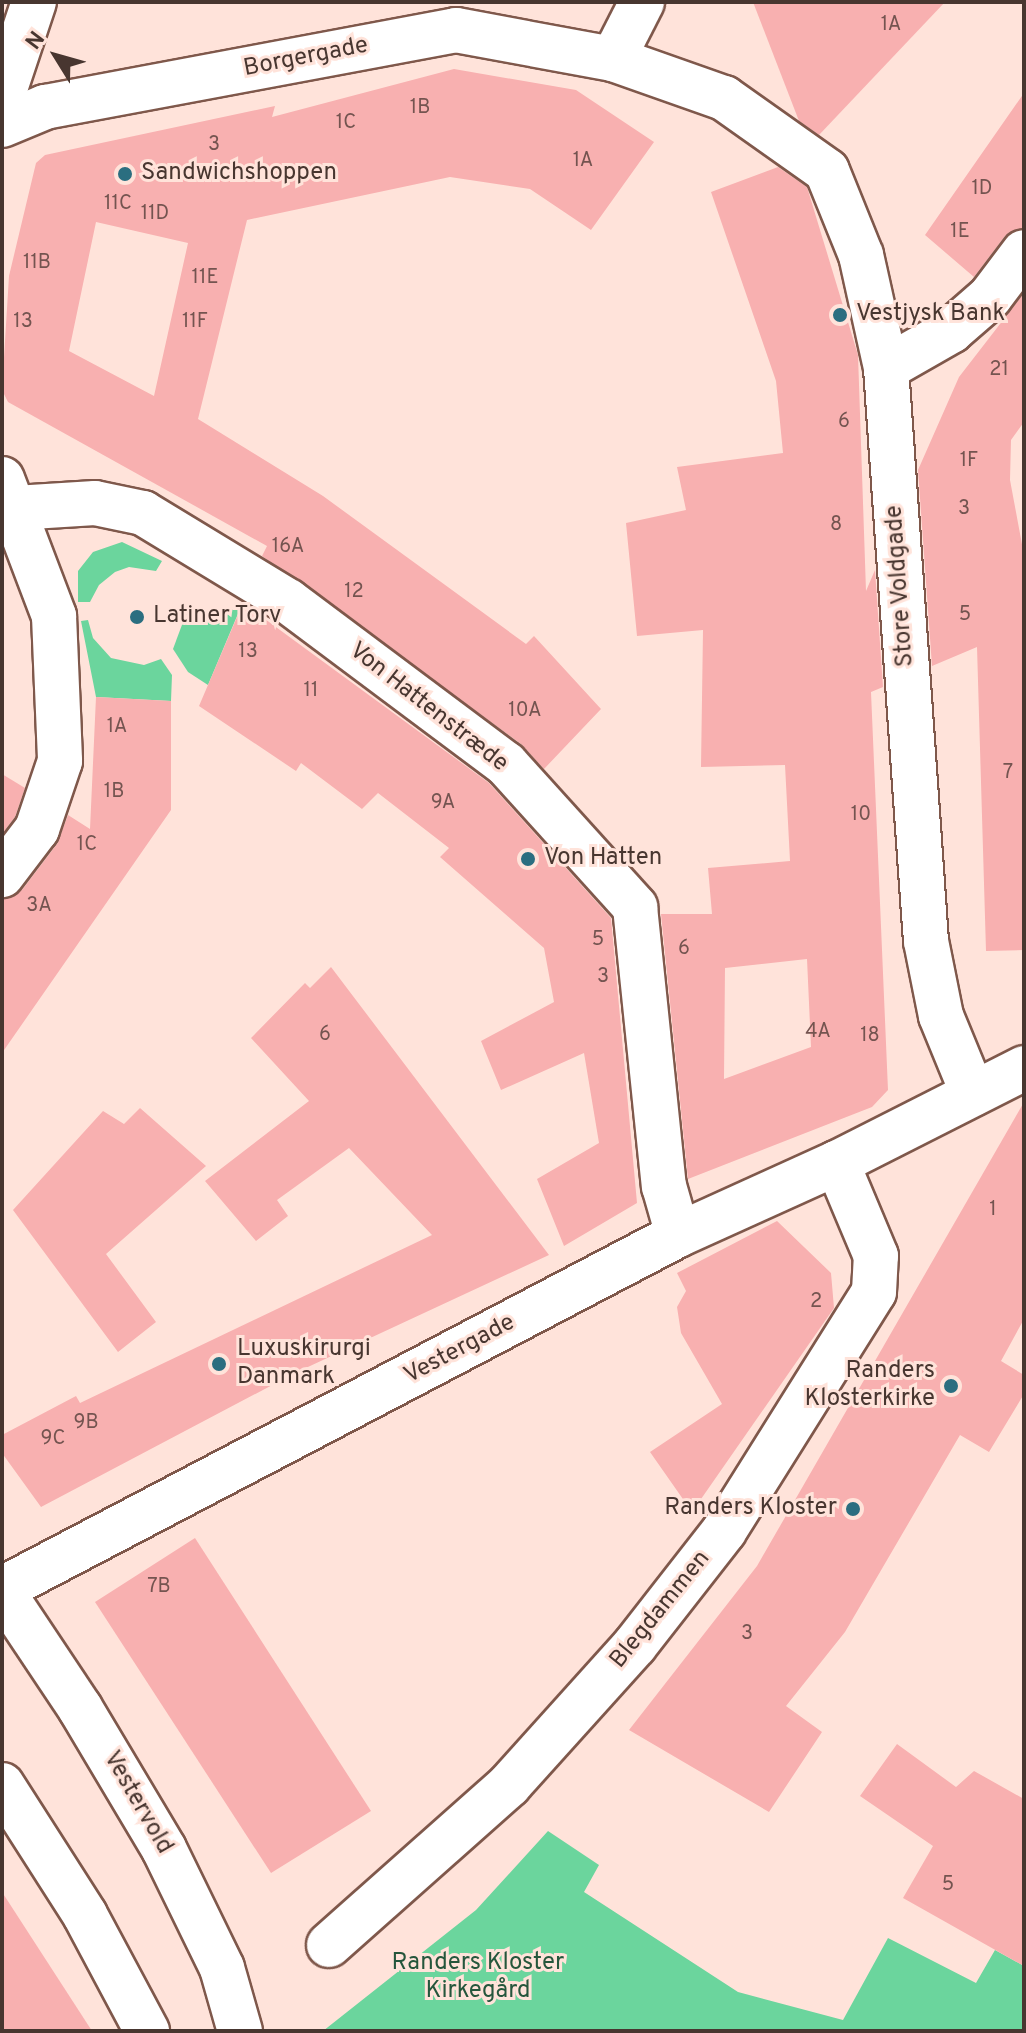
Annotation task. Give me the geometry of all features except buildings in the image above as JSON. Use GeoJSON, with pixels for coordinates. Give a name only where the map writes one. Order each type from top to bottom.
{"type":"FeatureCollection","features":[{"type":"Feature","properties":{"kind":"street"},"geometry":{"type":"LineString","coordinates":[[2,98],[34,2]]}},
{"type":"Feature","properties":{"kind":"street"},"geometry":{"type":"LineString","coordinates":[[613,59],[642,2]]}},
{"type":"Feature","properties":{"kind":"street","name":"Borgergade"},"geometry":{"type":"LineString","coordinates":[[2,125],[45,107],[456,30],[613,59]]}},
{"type":"Feature","properties":{"kind":"street","name":"Store Voldgade"},"geometry":{"type":"LineString","coordinates":[[613,59],[724,98],[827,171],[861,255],[886,368],[926,941],[941,1016],[973,1094]]}},
{"type":"Feature","properties":{"kind":"street"},"geometry":{"type":"LineString","coordinates":[[886,368],[951,331],[990,297],[1024,252]]}},
{"type":"Feature","properties":{"kind":"street"},"geometry":{"type":"LineString","coordinates":[[2,875],[37,829],[60,761],[54,616],[8,494]]}},
{"type":"Feature","properties":{"kind":"street","name":"Von Hattenstræde"},"geometry":{"type":"LineString","coordinates":[[8,494],[95,503],[143,513],[288,601],[506,764],[635,907],[664,1186],[678,1235]]}},
{"type":"Feature","properties":{"kind":"street"},"geometry":{"type":"LineString","coordinates":[[837,1163],[1024,1068]]}},
{"type":"Feature","properties":{"kind":"street","name":"Vestergade"},"geometry":{"type":"LineString","coordinates":[[2,1590],[678,1235],[837,1163]]}},
{"type":"Feature","properties":{"kind":"street","name":"Blegdammen"},"geometry":{"type":"LineString","coordinates":[[329,1945],[509,1785],[635,1645],[724,1531],[874,1292],[876,1256],[837,1163]]}},
{"type":"Feature","properties":{"kind":"street","name":"Vestervold"},"geometry":{"type":"LineString","coordinates":[[2,1590],[80,1708],[164,1849],[222,1968],[240,2031]]}},
{"type":"Feature","properties":{"kind":"street"},"geometry":{"type":"LineString","coordinates":[[2,1785],[85,1915],[147,2031]]}},
{"type":"Feature","properties":{"kind":"green space"},"geometry":{"type":"Polygon","coordinates":[[[122,542],[162,561],[156,571],[129,567],[115,572],[99,585],[90,602],[78,602],[78,571],[93,552],[122,542]]]}},
{"type":"Feature","properties":{"kind":"green space"},"geometry":{"type":"Polygon","coordinates":[[[240,609],[208,685],[188,672],[173,649],[186,614],[240,609]]]}},
{"type":"Feature","properties":{"kind":"green space"},"geometry":{"type":"Polygon","coordinates":[[[88,620],[93,638],[111,658],[144,665],[161,659],[172,675],[171,701],[96,697],[81,621],[88,620]]]}},
{"type":"Feature","properties":{"kind":"green space","name":"Randers Kloster Kirkegård"},"geometry":{"type":"Polygon","coordinates":[[[548,1831],[599,1865],[584,1892],[738,1992],[843,2020],[888,1938],[976,1983],[995,1950],[1024,1966],[1024,2031],[323,2031],[476,1910],[548,1831]]]}},
{"type":"Feature","properties":{"kind":"place","name":"Sandwichshoppen"},"geometry":{"type":"Point","coordinates":[125,174]}},
{"type":"Feature","properties":{"kind":"place","name":"Vestjysk Bank"},"geometry":{"type":"Point","coordinates":[840,315]}},
{"type":"Feature","properties":{"kind":"place","name":"Latiner Torv"},"geometry":{"type":"Point","coordinates":[137,617]}},
{"type":"Feature","properties":{"kind":"place","name":"Von Hatten"},"geometry":{"type":"Point","coordinates":[528,859]}},
{"type":"Feature","properties":{"kind":"place","name":"Luxuskirurgi Danmark"},"geometry":{"type":"Point","coordinates":[219,1364]}},
{"type":"Feature","properties":{"kind":"place","name":"Randers Klosterkirke"},"geometry":{"type":"Point","coordinates":[951,1386]}},
{"type":"Feature","properties":{"kind":"place","name":"Randers Kloster"},"geometry":{"type":"Point","coordinates":[853,1509]}}]}
